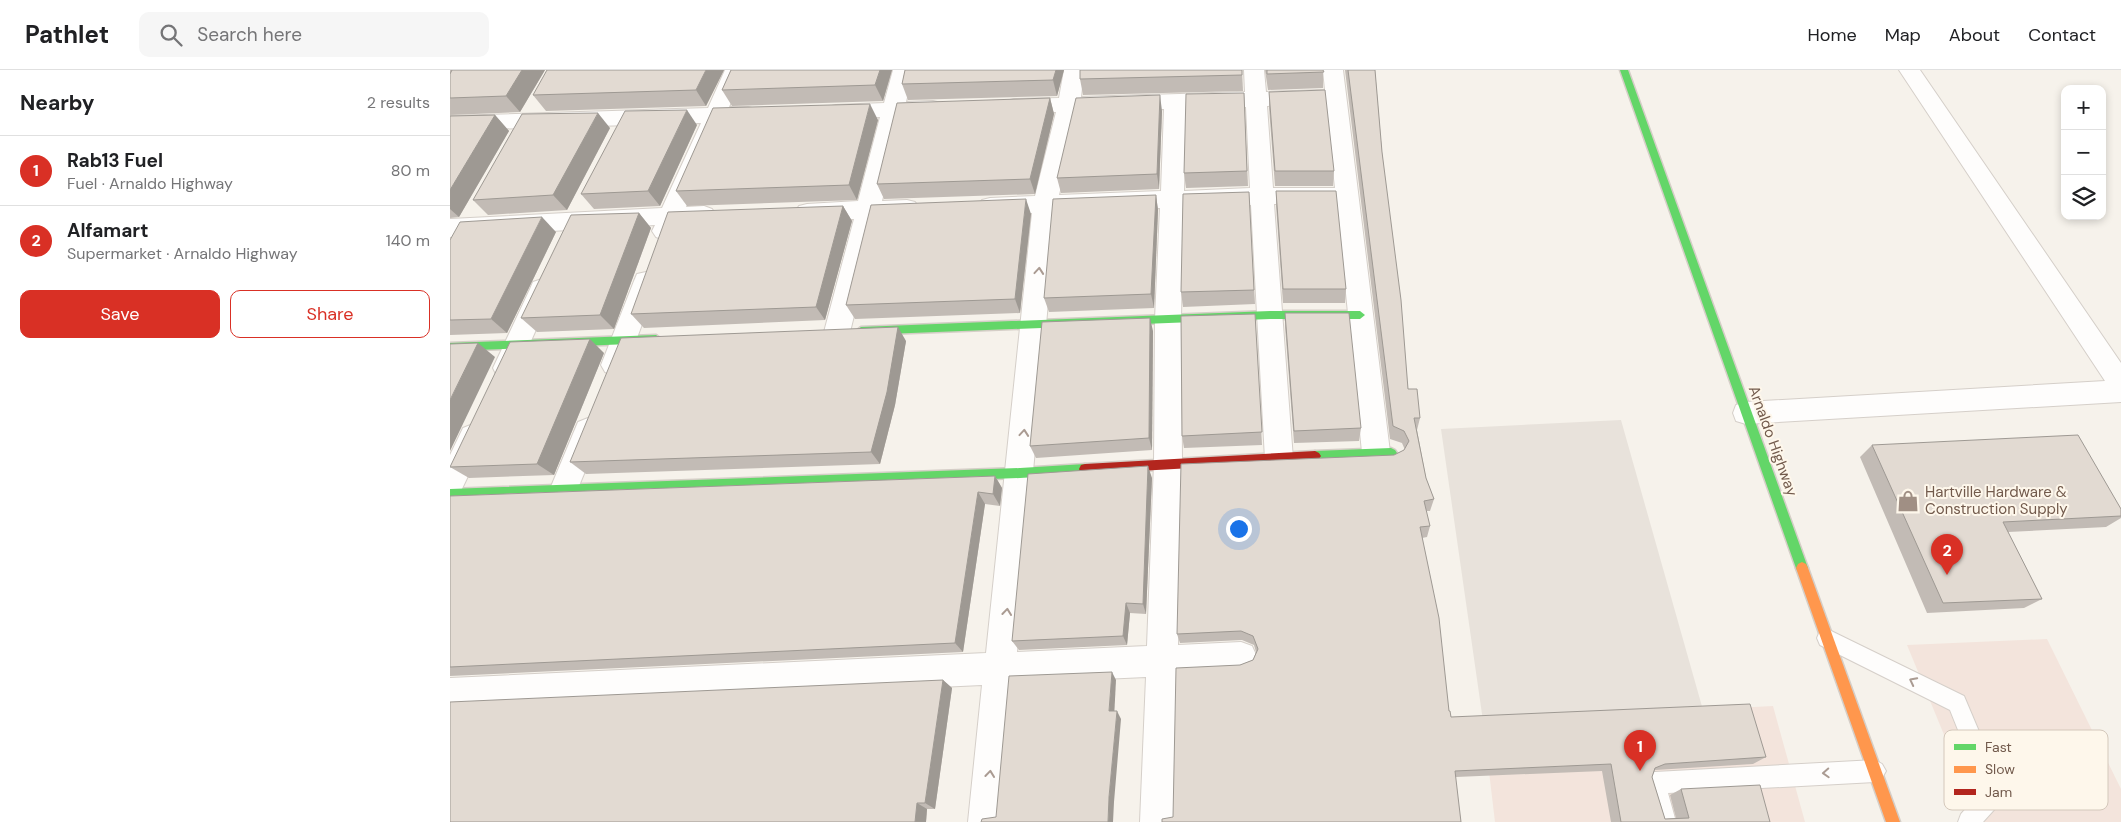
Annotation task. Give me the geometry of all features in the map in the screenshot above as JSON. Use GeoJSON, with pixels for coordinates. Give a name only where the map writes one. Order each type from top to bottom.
{"type":"FeatureCollection","features":[{"type":"Feature","properties":{"kind":"street"},"geometry":{"type":"LineString","coordinates":[[564,489],[624,341],[669,216],[736,70]]}},
{"type":"Feature","properties":{"kind":"street"},"geometry":{"type":"LineString","coordinates":[[902,70],[869,210],[832,332],[1270,315],[1360,315]]}},
{"type":"Feature","properties":{"kind":"street"},"geometry":{"type":"LineString","coordinates":[[985,822],[1045,204],[1070,104],[1074,70]]}},
{"type":"Feature","properties":{"kind":"street"},"geometry":{"type":"LineString","coordinates":[[1254,70],[1278,459]]}},
{"type":"Feature","properties":{"kind":"street"},"geometry":{"type":"LineString","coordinates":[[450,494],[1020,473],[1384,452],[1360,315],[1348,196],[1334,97],[1333,70]]}},
{"type":"Feature","properties":{"kind":"street","name":"Arnaldo Highway"},"geometry":{"type":"LineString","coordinates":[[1624,70],[1893,822]]}},
{"type":"Feature","properties":{"kind":"street"},"geometry":{"type":"LineString","coordinates":[[1909,70],[2121,384]]}},
{"type":"Feature","properties":{"kind":"street"},"geometry":{"type":"LineString","coordinates":[[514,146],[542,96]]}},
{"type":"Feature","properties":{"kind":"street"},"geometry":{"type":"LineString","coordinates":[[991,106],[1334,97]]}},
{"type":"Feature","properties":{"kind":"street"},"geometry":{"type":"LineString","coordinates":[[1157,822],[1168,463],[1168,319],[1174,102]]}},
{"type":"Feature","properties":{"kind":"street"},"geometry":{"type":"LineString","coordinates":[[814,112],[951,108]]}},
{"type":"Feature","properties":{"kind":"street"},"geometry":{"type":"LineString","coordinates":[[450,123],[765,114]]}},
{"type":"Feature","properties":{"kind":"street"},"geometry":{"type":"LineString","coordinates":[[615,143],[628,118]]}},
{"type":"Feature","properties":{"kind":"street"},"geometry":{"type":"LineString","coordinates":[[563,245],[588,194]]}},
{"type":"Feature","properties":{"kind":"street"},"geometry":{"type":"LineString","coordinates":[[966,207],[1263,196],[1348,196]]}},
{"type":"Feature","properties":{"kind":"street"},"geometry":{"type":"LineString","coordinates":[[457,236],[481,203]]}},
{"type":"Feature","properties":{"kind":"street"},"geometry":{"type":"LineString","coordinates":[[789,212],[927,208]]}},
{"type":"Feature","properties":{"kind":"street"},"geometry":{"type":"LineString","coordinates":[[457,236],[575,220],[729,214]]}},
{"type":"Feature","properties":{"kind":"street"},"geometry":{"type":"LineString","coordinates":[[496,390],[551,271]]}},
{"type":"Feature","properties":{"kind":"street"},"geometry":{"type":"LineString","coordinates":[[450,347],[672,339]]}},
{"type":"Feature","properties":{"kind":"street"},"geometry":{"type":"LineString","coordinates":[[1746,413],[2121,391]]}},
{"type":"Feature","properties":{"kind":"street"},"geometry":{"type":"LineString","coordinates":[[450,484],[483,416]]}},
{"type":"Feature","properties":{"kind":"street"},"geometry":{"type":"LineString","coordinates":[[450,694],[1241,657]]}},
{"type":"Feature","properties":{"kind":"lane"},"geometry":{"type":"LineString","coordinates":[[1828,638],[1957,703],[1968,730]]}},
{"type":"Feature","properties":{"kind":"lane"},"geometry":{"type":"LineString","coordinates":[[1665,822],[1655,783],[1758,786],[1875,771]]}},
{"type":"Feature","properties":{"kind":"lane"},"geometry":{"type":"LineString","coordinates":[[1969,822],[1980,810]]}},
{"type":"Feature","properties":{"kind":"shaded area"},"geometry":{"type":"Polygon","coordinates":[[[1621,420],[1703,710],[1483,721],[1441,429],[1621,420]]]}},
{"type":"Feature","properties":{"kind":"shaded area"},"geometry":{"type":"Polygon","coordinates":[[[2047,639],[2092,730],[1944,730],[1944,735],[1907,645],[2047,639]]]}},
{"type":"Feature","properties":{"kind":"shaded area"},"geometry":{"type":"Polygon","coordinates":[[[1773,706],[1805,822],[1495,822],[1483,721],[1773,706]]]}},
{"type":"Feature","properties":{"kind":"shaded area"},"geometry":{"type":"Polygon","coordinates":[[[2108,763],[2121,789],[2121,822],[1980,822],[1975,810],[2108,810],[2108,763]]]}},
{"type":"Feature","properties":{"kind":"building"},"geometry":{"type":"Polygon","coordinates":[[[452,70],[522,70],[506,96],[450,98],[450,74],[452,70]]]}},
{"type":"Feature","properties":{"kind":"building"},"geometry":{"type":"Polygon","coordinates":[[[547,70],[706,70],[696,90],[533,95],[547,70]]]}},
{"type":"Feature","properties":{"kind":"building"},"geometry":{"type":"Polygon","coordinates":[[[731,70],[880,70],[875,85],[722,90],[731,70]]]}},
{"type":"Feature","properties":{"kind":"building"},"geometry":{"type":"Polygon","coordinates":[[[905,70],[1056,70],[1053,80],[902,84],[905,70]]]}},
{"type":"Feature","properties":{"kind":"building"},"geometry":{"type":"Polygon","coordinates":[[[1080,70],[1242,70],[1242,75],[1080,79],[1080,70]]]}},
{"type":"Feature","properties":{"kind":"building"},"geometry":{"type":"Polygon","coordinates":[[[1267,70],[1323,70],[1324,72],[1267,74],[1267,70]]]}},
{"type":"Feature","properties":{"kind":"building"},"geometry":{"type":"Polygon","coordinates":[[[1348,70],[1375,70],[1382,152],[1401,300],[1408,389],[1417,389],[1420,418],[1414,418],[1426,478],[1434,499],[1424,501],[1430,526],[1420,527],[1439,618],[1451,717],[1750,704],[1766,757],[1665,764],[1655,768],[1652,777],[1665,819],[1689,818],[1681,789],[1760,785],[1770,822],[1621,822],[1611,764],[1455,771],[1461,822],[1162,822],[1162,819],[1173,817],[1176,668],[1240,665],[1253,660],[1258,649],[1253,636],[1241,631],[1177,634],[1181,464],[1394,455],[1404,450],[1409,441],[1404,431],[1393,426],[1348,70]]]}},
{"type":"Feature","properties":{"kind":"building"},"geometry":{"type":"Polygon","coordinates":[[[1325,90],[1334,171],[1275,171],[1269,92],[1325,90]]]}},
{"type":"Feature","properties":{"kind":"building"},"geometry":{"type":"Polygon","coordinates":[[[1244,93],[1247,171],[1184,173],[1186,94],[1244,93]]]}},
{"type":"Feature","properties":{"kind":"building"},"geometry":{"type":"Polygon","coordinates":[[[1160,95],[1157,174],[1057,178],[1076,98],[1160,95]]]}},
{"type":"Feature","properties":{"kind":"building"},"geometry":{"type":"Polygon","coordinates":[[[1050,98],[1030,179],[877,184],[897,103],[1050,98]]]}},
{"type":"Feature","properties":{"kind":"building"},"geometry":{"type":"Polygon","coordinates":[[[870,104],[849,185],[676,191],[713,108],[870,104]]]}},
{"type":"Feature","properties":{"kind":"building"},"geometry":{"type":"Polygon","coordinates":[[[687,110],[648,191],[581,194],[625,111],[687,110]]]}},
{"type":"Feature","properties":{"kind":"building"},"geometry":{"type":"Polygon","coordinates":[[[598,113],[553,195],[473,200],[522,114],[598,113]]]}},
{"type":"Feature","properties":{"kind":"building"},"geometry":{"type":"Polygon","coordinates":[[[495,115],[450,190],[450,116],[495,115]]]}},
{"type":"Feature","properties":{"kind":"building"},"geometry":{"type":"Polygon","coordinates":[[[1276,191],[1336,191],[1346,289],[1283,289],[1276,191]]]}},
{"type":"Feature","properties":{"kind":"building"},"geometry":{"type":"Polygon","coordinates":[[[1249,192],[1254,290],[1181,292],[1183,194],[1249,192]]]}},
{"type":"Feature","properties":{"kind":"building"},"geometry":{"type":"Polygon","coordinates":[[[1156,195],[1151,294],[1044,298],[1053,199],[1156,195]]]}},
{"type":"Feature","properties":{"kind":"building"},"geometry":{"type":"Polygon","coordinates":[[[1026,199],[1015,299],[846,305],[871,205],[1026,199]]]}},
{"type":"Feature","properties":{"kind":"building"},"geometry":{"type":"Polygon","coordinates":[[[843,206],[816,307],[631,314],[668,212],[843,206]]]}},
{"type":"Feature","properties":{"kind":"building"},"geometry":{"type":"Polygon","coordinates":[[[639,213],[600,315],[521,318],[571,215],[639,213]]]}},
{"type":"Feature","properties":{"kind":"building"},"geometry":{"type":"Polygon","coordinates":[[[542,217],[491,319],[450,320],[450,240],[460,222],[542,217]]]}},
{"type":"Feature","properties":{"kind":"building"},"geometry":{"type":"Polygon","coordinates":[[[1285,313],[1349,313],[1361,428],[1294,431],[1285,313]]]}},
{"type":"Feature","properties":{"kind":"building"},"geometry":{"type":"Polygon","coordinates":[[[1255,314],[1262,432],[1182,436],[1181,316],[1255,314]]]}},
{"type":"Feature","properties":{"kind":"building"},"geometry":{"type":"Polygon","coordinates":[[[1150,318],[1149,438],[1030,446],[1042,322],[1150,318]]]}},
{"type":"Feature","properties":{"kind":"building"},"geometry":{"type":"Polygon","coordinates":[[[898,327],[887,392],[871,452],[570,462],[621,338],[898,327]]]}},
{"type":"Feature","properties":{"kind":"building"},"geometry":{"type":"Polygon","coordinates":[[[590,339],[537,464],[450,467],[510,342],[590,339]]]}},
{"type":"Feature","properties":{"kind":"building"},"geometry":{"type":"Polygon","coordinates":[[[478,343],[450,400],[450,344],[478,343]]]}},
{"type":"Feature","properties":{"kind":"building"},"geometry":{"type":"Polygon","coordinates":[[[2078,435],[2121,509],[2121,516],[2003,522],[2042,599],[1943,603],[1872,445],[2078,435]]]}},
{"type":"Feature","properties":{"kind":"building"},"geometry":{"type":"Polygon","coordinates":[[[1148,466],[1143,604],[1126,603],[1123,636],[1012,641],[1028,474],[1148,466]]]}},
{"type":"Feature","properties":{"kind":"building"},"geometry":{"type":"Polygon","coordinates":[[[995,476],[993,494],[978,492],[955,643],[450,667],[450,496],[995,476]]]}},
{"type":"Feature","properties":{"kind":"building"},"geometry":{"type":"Polygon","coordinates":[[[1112,672],[1109,711],[1117,711],[1108,822],[981,822],[982,819],[996,817],[1009,676],[1112,672]]]}},
{"type":"Feature","properties":{"kind":"building"},"geometry":{"type":"Polygon","coordinates":[[[943,680],[925,803],[917,803],[915,822],[450,822],[450,702],[943,680]]]}},
{"type":"Feature","properties":{"kind":"traffic: fast"},"geometry":{"type":"LineString","coordinates":[[1624,70],[1802,568]]}},
{"type":"Feature","properties":{"kind":"traffic: fast"},"geometry":{"type":"LineString","coordinates":[[861,331],[1270,315],[1360,315]]}},
{"type":"Feature","properties":{"kind":"traffic: fast"},"geometry":{"type":"LineString","coordinates":[[450,347],[656,339]]}},
{"type":"Feature","properties":{"kind":"traffic: fast"},"geometry":{"type":"LineString","coordinates":[[1315,456],[1391,453]]}},
{"type":"Feature","properties":{"kind":"traffic: fast"},"geometry":{"type":"LineString","coordinates":[[450,494],[1085,469]]}},
{"type":"Feature","properties":{"kind":"traffic: slow"},"geometry":{"type":"LineString","coordinates":[[1802,568],[1893,822]]}},
{"type":"Feature","properties":{"kind":"traffic: jam"},"geometry":{"type":"LineString","coordinates":[[1085,469],[1315,456]]}},
{"type":"Feature","properties":{"kind":"place","name":"Hartville Hardware & Construction Supply"},"geometry":{"type":"Point","coordinates":[1908,501]}},
{"type":"Feature","properties":{"kind":"place","name":"Alfamart"},"geometry":{"type":"Point","coordinates":[1947,575]}},
{"type":"Feature","properties":{"kind":"place","name":"Rab13 Fuel"},"geometry":{"type":"Point","coordinates":[1640,771]}}]}
